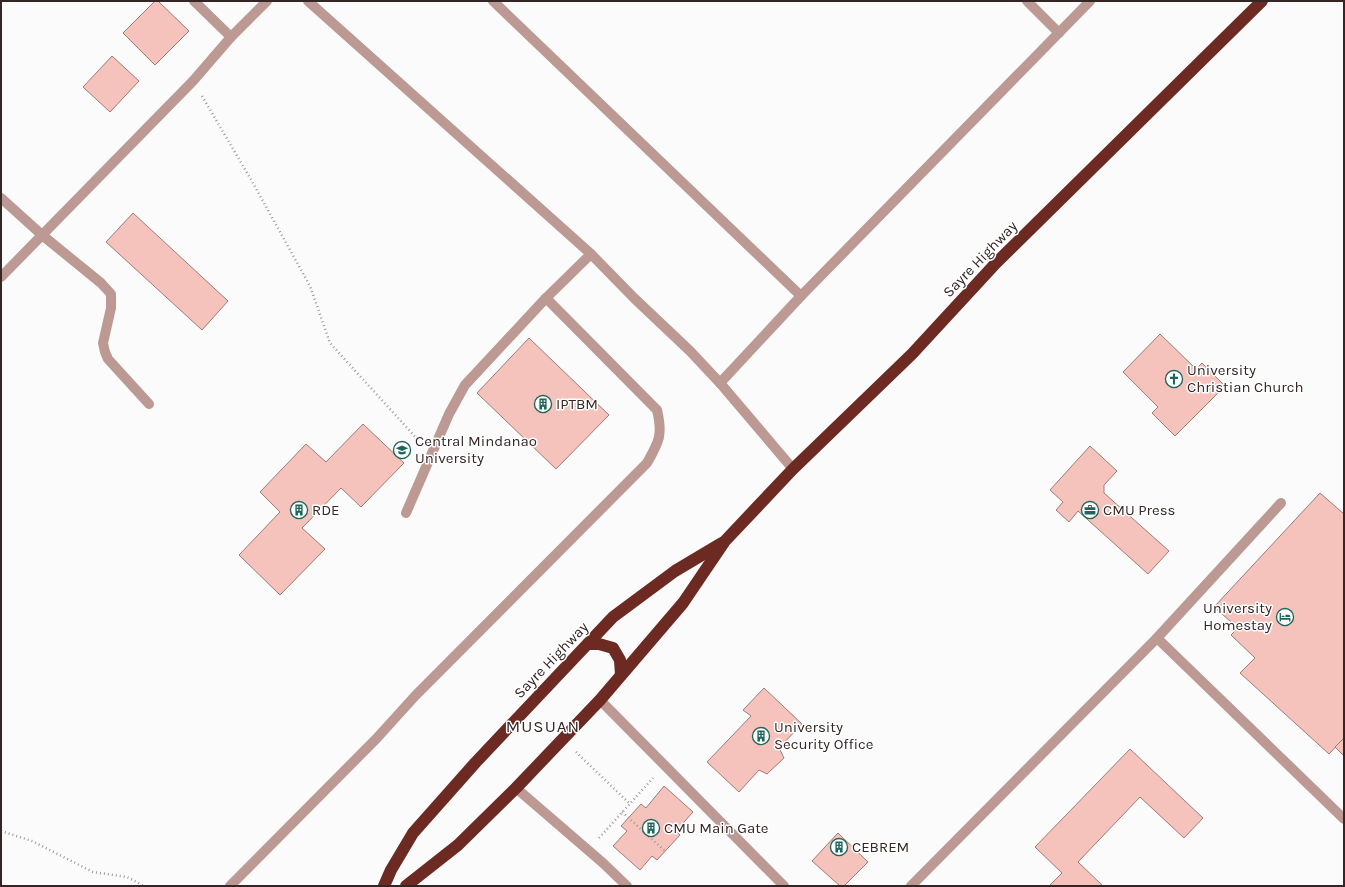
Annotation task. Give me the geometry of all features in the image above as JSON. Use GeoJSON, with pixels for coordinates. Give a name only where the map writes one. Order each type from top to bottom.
{"type":"FeatureCollection","features":[{"type":"Feature","properties":{"kind":"highway","name":"Sayre Highway"},"geometry":{"type":"LineString","coordinates":[[406,886],[458,846],[600,700],[683,603],[725,541],[793,469],[912,354],[996,263],[1262,1]]}},
{"type":"Feature","properties":{"kind":"highway","name":"Sayre Highway"},"geometry":{"type":"LineString","coordinates":[[384,886],[391,870],[413,833],[476,762],[613,617],[675,571],[725,541]]}},
{"type":"Feature","properties":{"kind":"highway"},"geometry":{"type":"LineString","coordinates":[[588,644],[599,644],[612,648],[620,660],[621,675]]}},
{"type":"Feature","properties":{"kind":"street"},"geometry":{"type":"LineString","coordinates":[[194,1],[231,37]]}},
{"type":"Feature","properties":{"kind":"street"},"geometry":{"type":"LineString","coordinates":[[1,277],[193,81],[231,37],[267,1]]}},
{"type":"Feature","properties":{"kind":"street"},"geometry":{"type":"LineString","coordinates":[[308,1],[591,254],[634,298],[690,351],[720,383],[793,469]]}},
{"type":"Feature","properties":{"kind":"street"},"geometry":{"type":"LineString","coordinates":[[493,1],[801,296]]}},
{"type":"Feature","properties":{"kind":"street"},"geometry":{"type":"LineString","coordinates":[[1027,1],[1059,33]]}},
{"type":"Feature","properties":{"kind":"street"},"geometry":{"type":"LineString","coordinates":[[720,383],[801,296],[1090,1]]}},
{"type":"Feature","properties":{"kind":"street"},"geometry":{"type":"LineString","coordinates":[[1,198],[42,235],[101,283],[111,294],[111,308],[104,343],[105,352],[108,359],[150,404]]}},
{"type":"Feature","properties":{"kind":"street"},"geometry":{"type":"LineString","coordinates":[[406,513],[448,414],[465,385],[546,298],[591,254]]}},
{"type":"Feature","properties":{"kind":"street"},"geometry":{"type":"LineString","coordinates":[[230,886],[377,738],[415,696],[647,463],[657,445],[661,426],[658,410],[546,298]]}},
{"type":"Feature","properties":{"kind":"street"},"geometry":{"type":"LineString","coordinates":[[911,886],[1156,638],[1281,503]]}},
{"type":"Feature","properties":{"kind":"street"},"geometry":{"type":"LineString","coordinates":[[1156,638],[1344,819]]}},
{"type":"Feature","properties":{"kind":"street"},"geometry":{"type":"LineString","coordinates":[[600,700],[784,886]]}},
{"type":"Feature","properties":{"kind":"street"},"geometry":{"type":"LineString","coordinates":[[516,788],[627,886]]}},
{"type":"Feature","properties":{"kind":"path"},"geometry":{"type":"LineString","coordinates":[[193,81],[253,183],[310,286],[330,342],[431,455]]}},
{"type":"Feature","properties":{"kind":"path"},"geometry":{"type":"LineString","coordinates":[[563,739],[630,804]]}},
{"type":"Feature","properties":{"kind":"path"},"geometry":{"type":"LineString","coordinates":[[588,850],[665,765]]}},
{"type":"Feature","properties":{"kind":"path"},"geometry":{"type":"LineString","coordinates":[[622,812],[665,851]]}},
{"type":"Feature","properties":{"kind":"path"},"geometry":{"type":"LineString","coordinates":[[1,831],[32,841],[93,872],[126,877],[144,886]]}},
{"type":"Feature","properties":{"kind":"building"},"geometry":{"type":"Polygon","coordinates":[[[155,1],[158,1],[189,31],[155,65],[123,33],[155,1]]]}},
{"type":"Feature","properties":{"kind":"building"},"geometry":{"type":"Polygon","coordinates":[[[112,56],[139,81],[110,112],[83,87],[112,56]]]}},
{"type":"Feature","properties":{"kind":"building"},"geometry":{"type":"Polygon","coordinates":[[[133,213],[228,301],[202,330],[106,242],[133,213]]]}},
{"type":"Feature","properties":{"kind":"building","name":"University Christian Church"},"geometry":{"type":"Polygon","coordinates":[[[1160,334],[1196,369],[1202,363],[1225,386],[1175,436],[1152,413],[1158,407],[1123,372],[1160,334]]]}},
{"type":"Feature","properties":{"kind":"building","name":"IPTBM"},"geometry":{"type":"Polygon","coordinates":[[[529,338],[609,415],[556,469],[477,393],[529,338]]]}},
{"type":"Feature","properties":{"kind":"building","name":"RDE"},"geometry":{"type":"Polygon","coordinates":[[[363,424],[404,463],[361,507],[341,488],[302,528],[325,549],[280,595],[239,555],[280,512],[260,492],[306,444],[326,462],[363,424]]]}},
{"type":"Feature","properties":{"kind":"building","name":"CMU Press"},"geometry":{"type":"Polygon","coordinates":[[[1090,446],[1117,471],[1104,485],[1104,493],[1169,551],[1148,574],[1078,511],[1069,522],[1056,510],[1063,502],[1050,490],[1090,446]]]}},
{"type":"Feature","properties":{"kind":"building","name":"University Homestay"},"geometry":{"type":"Polygon","coordinates":[[[1320,493],[1344,514],[1344,738],[1329,754],[1240,673],[1255,658],[1231,635],[1238,628],[1214,607],[1320,493]]]}},
{"type":"Feature","properties":{"kind":"building","name":"University Security Office"},"geometry":{"type":"Polygon","coordinates":[[[764,688],[802,724],[779,748],[784,758],[767,774],[759,770],[739,792],[707,762],[751,716],[743,710],[764,688]]]}},
{"type":"Feature","properties":{"kind":"building"},"geometry":{"type":"Polygon","coordinates":[[[1344,738],[1344,756],[1335,747],[1344,738]]]}},
{"type":"Feature","properties":{"kind":"building"},"geometry":{"type":"Polygon","coordinates":[[[1130,749],[1203,818],[1184,838],[1140,797],[1078,862],[1103,886],[1049,886],[1062,873],[1035,847],[1130,749]]]}},
{"type":"Feature","properties":{"kind":"building","name":"CMU Main Gate"},"geometry":{"type":"Polygon","coordinates":[[[664,786],[693,812],[676,831],[680,835],[657,860],[652,856],[640,870],[613,846],[627,831],[621,826],[641,804],[646,808],[664,786]]]}},
{"type":"Feature","properties":{"kind":"building","name":"CEBREM"},"geometry":{"type":"Polygon","coordinates":[[[838,833],[868,862],[844,886],[840,886],[812,861],[838,833]]]}},
{"type":"Feature","properties":{"kind":"place","name":"University Christian Church"},"geometry":{"type":"Point","coordinates":[1174,379]}},
{"type":"Feature","properties":{"kind":"place","name":"IPTBM"},"geometry":{"type":"Point","coordinates":[543,404]}},
{"type":"Feature","properties":{"kind":"place","name":"Central Mindanao University"},"geometry":{"type":"Point","coordinates":[402,450]}},
{"type":"Feature","properties":{"kind":"place","name":"RDE"},"geometry":{"type":"Point","coordinates":[299,510]}},
{"type":"Feature","properties":{"kind":"place","name":"CMU Press"},"geometry":{"type":"Point","coordinates":[1090,510]}},
{"type":"Feature","properties":{"kind":"place","name":"University Homestay"},"geometry":{"type":"Point","coordinates":[1285,617]}},
{"type":"Feature","properties":{"kind":"place","name":"University Security Office"},"geometry":{"type":"Point","coordinates":[761,736]}},
{"type":"Feature","properties":{"kind":"place","name":"CMU Main Gate"},"geometry":{"type":"Point","coordinates":[651,828]}},
{"type":"Feature","properties":{"kind":"place","name":"CEBREM"},"geometry":{"type":"Point","coordinates":[839,847]}},
{"type":"Feature","properties":{"kind":"district","name":"MUSUAN"},"geometry":{"type":"Point","coordinates":[543,726]}}]}
